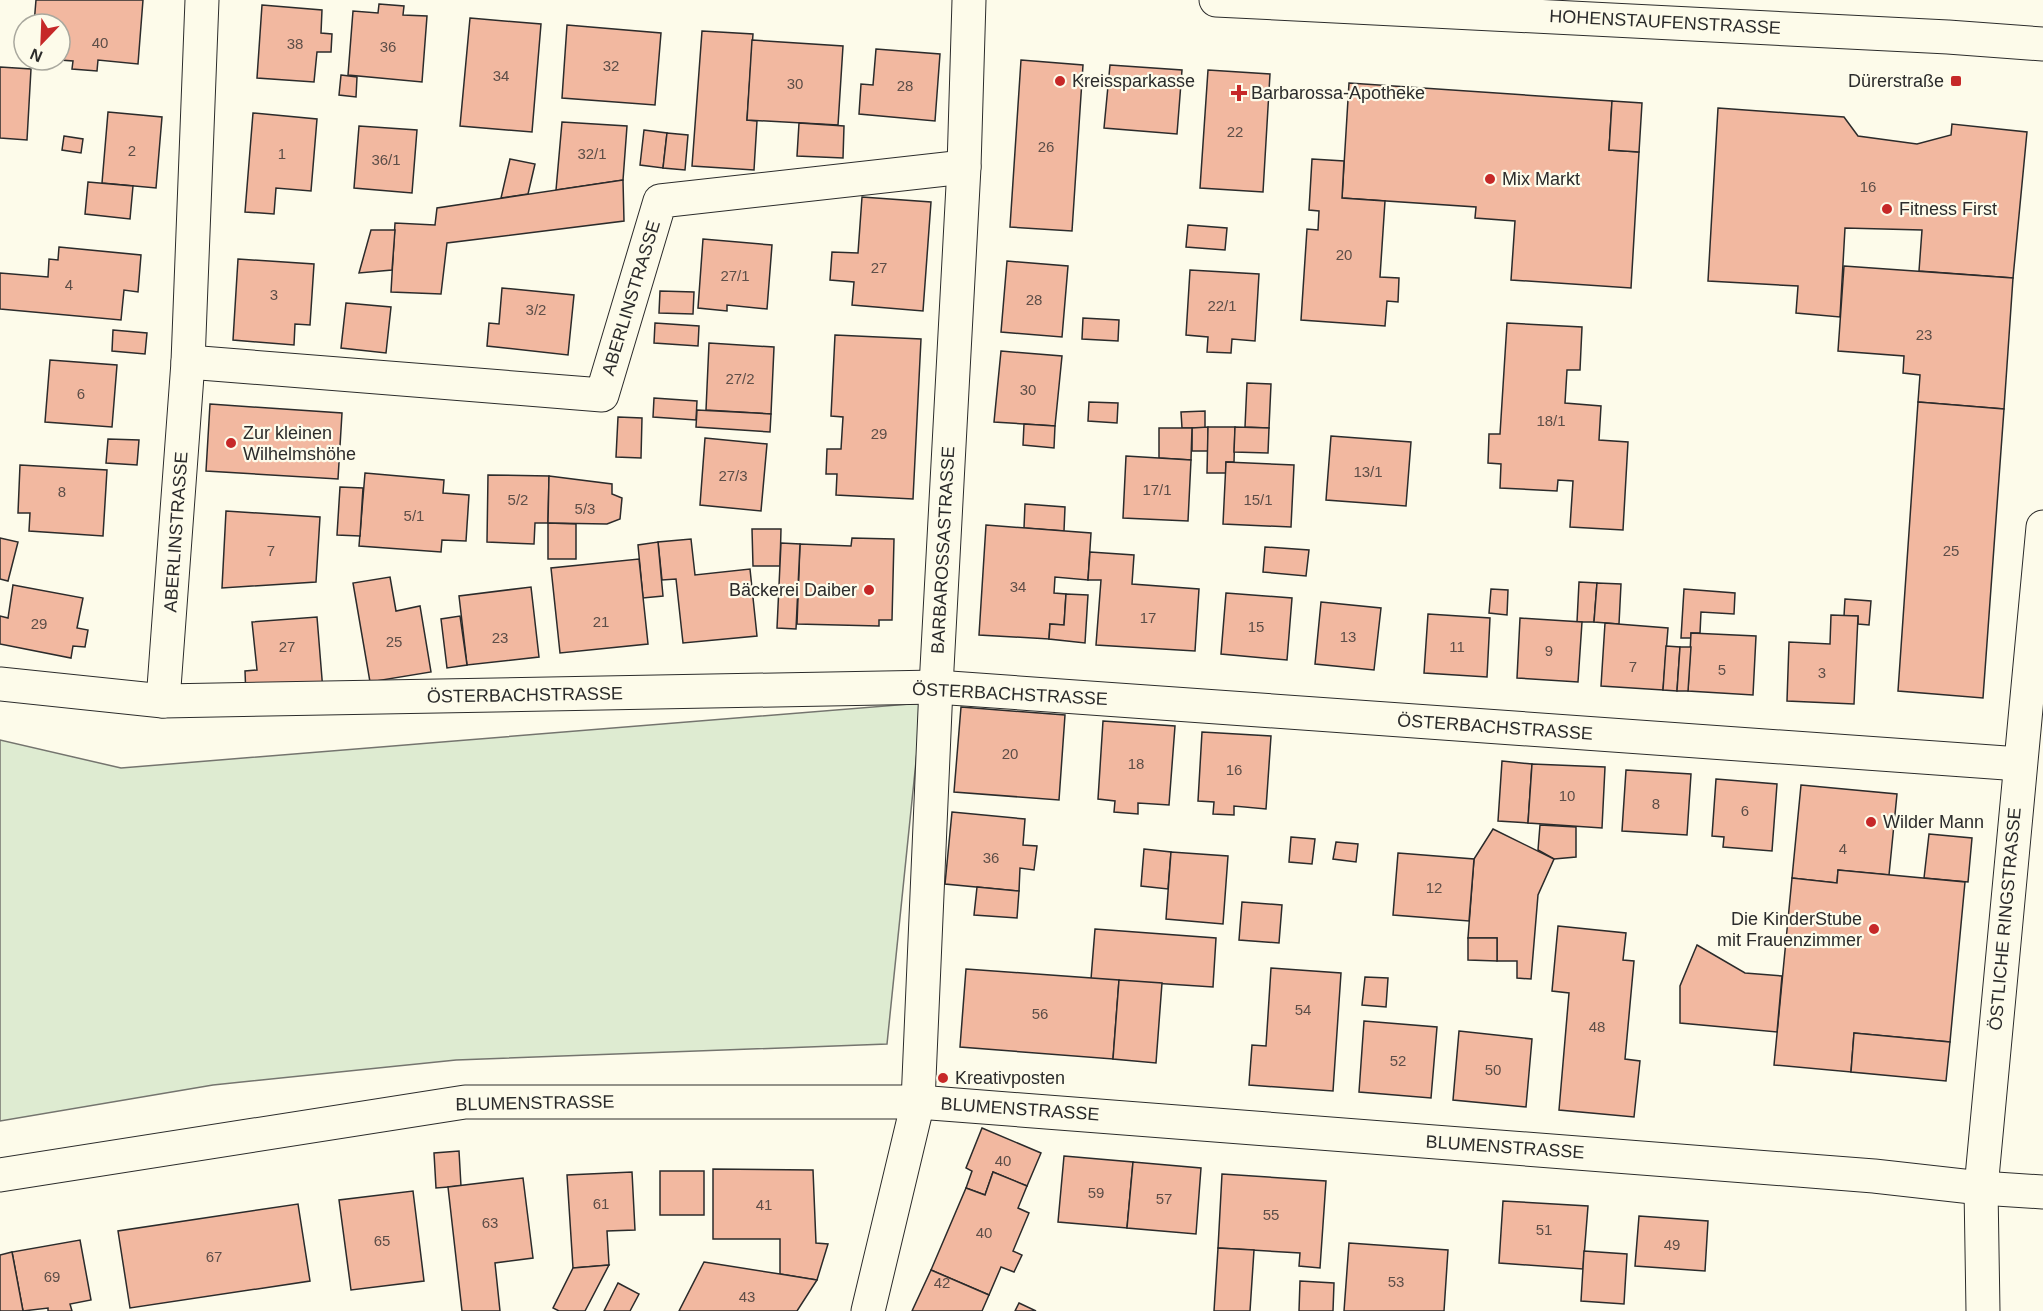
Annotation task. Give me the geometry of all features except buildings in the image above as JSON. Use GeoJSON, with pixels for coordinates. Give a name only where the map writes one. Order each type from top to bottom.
{"type":"FeatureCollection","features":[{"type":"Feature","properties":{"kind":"street","name":"ABERLINSTRASSE"},"geometry":{"type":"LineString","coordinates":[[163,701],[188,362],[202,0]]}},
{"type":"Feature","properties":{"kind":"street","name":"BARBAROSSASTRASSE"},"geometry":{"type":"LineString","coordinates":[[868,1311],[918,1102],[936,687],[964,167],[969,0]]}},
{"type":"Feature","properties":{"kind":"street","name":"HOHENSTAUFENSTRASSE"},"geometry":{"type":"LineString","coordinates":[[1216,0],[1399,5],[2043,44]]}},
{"type":"Feature","properties":{"kind":"street","name":"ABERLINSTRASSE"},"geometry":{"type":"LineString","coordinates":[[188,362],[602,395],[660,201],[964,167]]}},
{"type":"Feature","properties":{"kind":"street","name":"ÖSTLICHE RINGSTRASSE"},"geometry":{"type":"LineString","coordinates":[[1983,1311],[1981,1188],[2020,764],[2038,625],[2043,527]]}},
{"type":"Feature","properties":{"kind":"street","name":"ÖSTERBACHSTRASSE"},"geometry":{"type":"LineString","coordinates":[[0,684],[163,701],[936,687],[2020,764]]}},
{"type":"Feature","properties":{"kind":"street","name":"BLUMENSTRASSE"},"geometry":{"type":"LineString","coordinates":[[0,1176],[465,1102],[918,1102],[1851,1174],[1981,1188],[2043,1192]]}},
{"type":"Feature","properties":{"kind":"green space"},"geometry":{"type":"Polygon","coordinates":[[[922,703],[887,1044],[456,1060],[213,1085],[0,1121],[0,740],[121,768],[922,703]]]}},
{"type":"Feature","properties":{"kind":"place","name":"Kreissparkasse"},"geometry":{"type":"Point","coordinates":[1060,81]}},
{"type":"Feature","properties":{"kind":"place","name":"Dürerstraße"},"geometry":{"type":"Point","coordinates":[1956,81]}},
{"type":"Feature","properties":{"kind":"place","name":"Barbarossa-Apotheke"},"geometry":{"type":"Point","coordinates":[1239,93]}},
{"type":"Feature","properties":{"kind":"place","name":"Mix Markt"},"geometry":{"type":"Point","coordinates":[1490,179]}},
{"type":"Feature","properties":{"kind":"place","name":"Fitness First"},"geometry":{"type":"Point","coordinates":[1887,209]}},
{"type":"Feature","properties":{"kind":"place","name":"Zur kleinen Wilhelmshöhe"},"geometry":{"type":"Point","coordinates":[231,443]}},
{"type":"Feature","properties":{"kind":"place","name":"Bäckerei Daiber"},"geometry":{"type":"Point","coordinates":[869,590]}},
{"type":"Feature","properties":{"kind":"place","name":"Wilder Mann"},"geometry":{"type":"Point","coordinates":[1871,822]}},
{"type":"Feature","properties":{"kind":"place","name":"Die KinderStube mit Frauenzimmer"},"geometry":{"type":"Point","coordinates":[1874,929]}},
{"type":"Feature","properties":{"kind":"place","name":"Kreativposten"},"geometry":{"type":"Point","coordinates":[943,1078]}}]}
